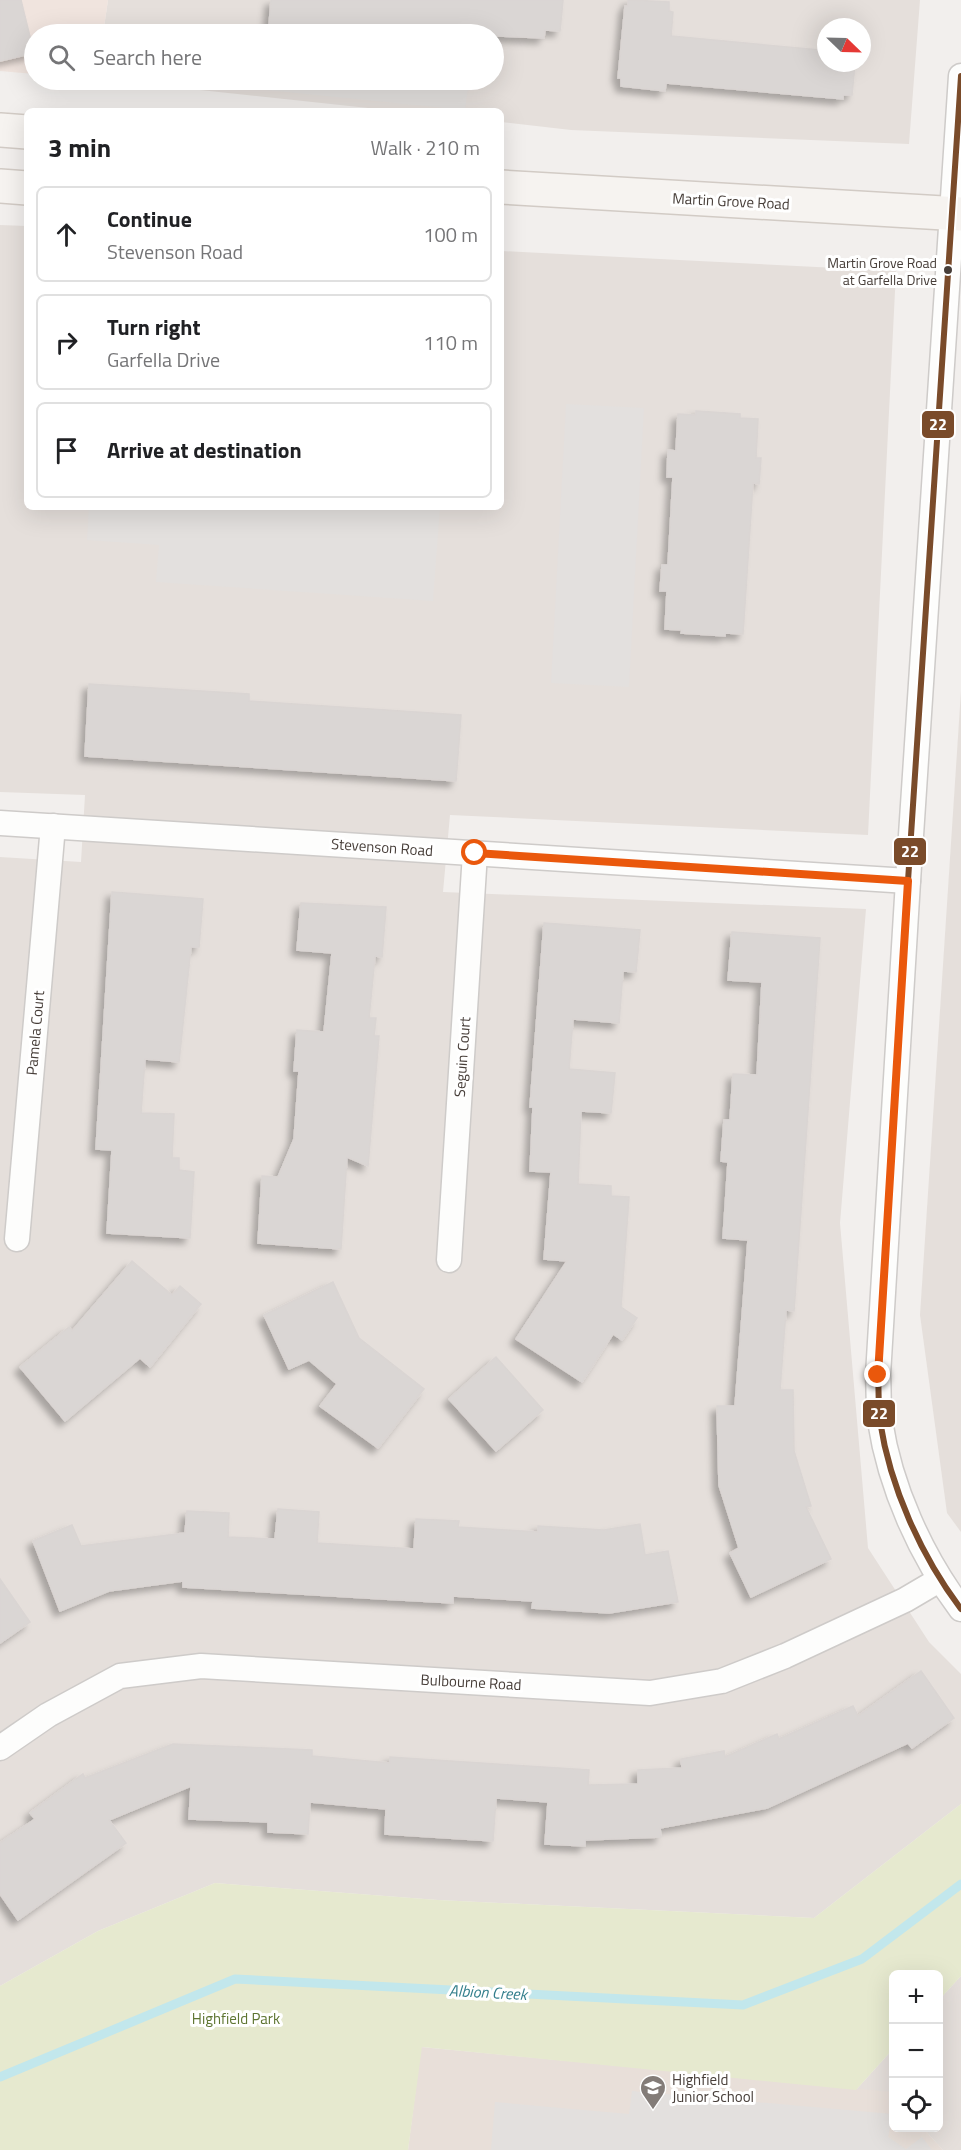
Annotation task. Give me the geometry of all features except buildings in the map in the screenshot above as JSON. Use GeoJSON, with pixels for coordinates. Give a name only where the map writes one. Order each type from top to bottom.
{"type":"FeatureCollection","features":[{"type":"Feature","properties":{"kind":"main road"},"geometry":{"type":"LineString","coordinates":[[0,130],[24,132]]}},
{"type":"Feature","properties":{"kind":"main road"},"geometry":{"type":"LineString","coordinates":[[0,186],[24,188]]}},
{"type":"Feature","properties":{"kind":"main road","name":"Martin Grove Road"},"geometry":{"type":"LineString","coordinates":[[504,187],[956,214]]}},
{"type":"Feature","properties":{"kind":"street"},"geometry":{"type":"LineString","coordinates":[[961,76],[956,214],[908,881],[878,1375],[880,1421],[905,1506],[939,1580],[961,1609]]}},
{"type":"Feature","properties":{"kind":"street","name":"Stevenson Road"},"geometry":{"type":"LineString","coordinates":[[0,823],[908,881]]}},
{"type":"Feature","properties":{"kind":"street","name":"Pamela Court"},"geometry":{"type":"LineString","coordinates":[[17,1239],[52,826]]}},
{"type":"Feature","properties":{"kind":"street","name":"Seguin Court"},"geometry":{"type":"LineString","coordinates":[[449,1260],[475,853]]}},
{"type":"Feature","properties":{"kind":"street","name":"Bulbourne Road"},"geometry":{"type":"LineString","coordinates":[[0,1748],[48,1715],[120,1676],[201,1666],[650,1693],[722,1681],[785,1656],[905,1600],[939,1580]]}},
{"type":"Feature","properties":{"kind":"shaded area"},"geometry":{"type":"Polygon","coordinates":[[[0,0],[108,0],[104,24],[24,24],[24,73],[0,71],[0,0]]]}},
{"type":"Feature","properties":{"kind":"shaded area"},"geometry":{"type":"Polygon","coordinates":[[[108,0],[920,0],[909,144],[571,130],[504,122],[504,108],[368,108],[200,90],[504,90],[504,24],[104,24],[108,0]]]}},
{"type":"Feature","properties":{"kind":"shaded area"},"geometry":{"type":"Polygon","coordinates":[[[267,90],[468,90],[465,108],[445,108],[267,90]]]}},
{"type":"Feature","properties":{"kind":"shaded area"},"geometry":{"type":"Polygon","coordinates":[[[0,225],[24,226],[24,510],[504,510],[504,251],[896,271],[868,835],[450,815],[443,892],[866,909],[840,1223],[868,1548],[929,1642],[961,1674],[961,1804],[814,1918],[438,1900],[215,1883],[98,1931],[0,1986],[0,857],[81,862],[85,795],[0,792],[0,225]]]}},
{"type":"Feature","properties":{"kind":"shaded area"},"geometry":{"type":"Polygon","coordinates":[[[566,404],[644,408],[629,687],[551,683],[566,404]]]}},
{"type":"Feature","properties":{"kind":"shaded area"},"geometry":{"type":"Polygon","coordinates":[[[89,510],[440,510],[433,601],[156,582],[159,545],[87,540],[89,510]]]}},
{"type":"Feature","properties":{"kind":"shaded area"},"geometry":{"type":"Polygon","coordinates":[[[961,691],[961,1532],[947,1513],[920,1315],[961,691]]]}},
{"type":"Feature","properties":{"kind":"shaded area"},"geometry":{"type":"Polygon","coordinates":[[[961,1976],[961,2150],[943,2150],[927,2132],[943,2132],[943,1996],[961,1976]]]}},
{"type":"Feature","properties":{"kind":"shaded area","name":"Highfield Junior School"},"geometry":{"type":"Polygon","coordinates":[[[421,2047],[889,2092],[889,2132],[927,2132],[943,2150],[408,2150],[421,2047]]]}},
{"type":"Feature","properties":{"kind":"shaded area"},"geometry":{"type":"Polygon","coordinates":[[[889,2053],[889,2094],[856,2090],[889,2053]]]}},
{"type":"Feature","properties":{"kind":"shaded area"},"geometry":{"type":"Polygon","coordinates":[[[632,2091],[889,2114],[888,2137],[906,2149],[922,2137],[932,2150],[491,2150],[495,2102],[629,2114],[632,2091]]]}},
{"type":"Feature","properties":{"kind":"green space","name":"Highfield Park"},"geometry":{"type":"Polygon","coordinates":[[[961,1804],[961,1976],[943,1996],[943,1970],[889,1970],[889,2053],[856,2090],[422,2047],[408,2150],[0,2150],[0,1986],[98,1931],[215,1883],[438,1900],[814,1918],[961,1804]]]}},
{"type":"Feature","properties":{"kind":"waterway","name":"Albion Creek"},"geometry":{"type":"LineString","coordinates":[[0,2077],[235,1979],[743,2005],[862,1959],[961,1884]]}},
{"type":"Feature","properties":{"kind":"transit line","name":"22"},"geometry":{"type":"LineString","coordinates":[[961,76],[878,1375],[880,1421],[899,1496],[920,1544],[961,1609]]}},
{"type":"Feature","properties":{"kind":"place","name":"Martin Grove Road at Garfella Drive"},"geometry":{"type":"Point","coordinates":[948,270]}},
{"type":"Feature","properties":{"kind":"place","name":"Highfield Junior School"},"geometry":{"type":"Point","coordinates":[653,2111]}},
{"type":"Feature","properties":{"kind":"route"},"geometry":{"type":"LineString","coordinates":[[475,853],[908,881],[878,1375]]}}]}
